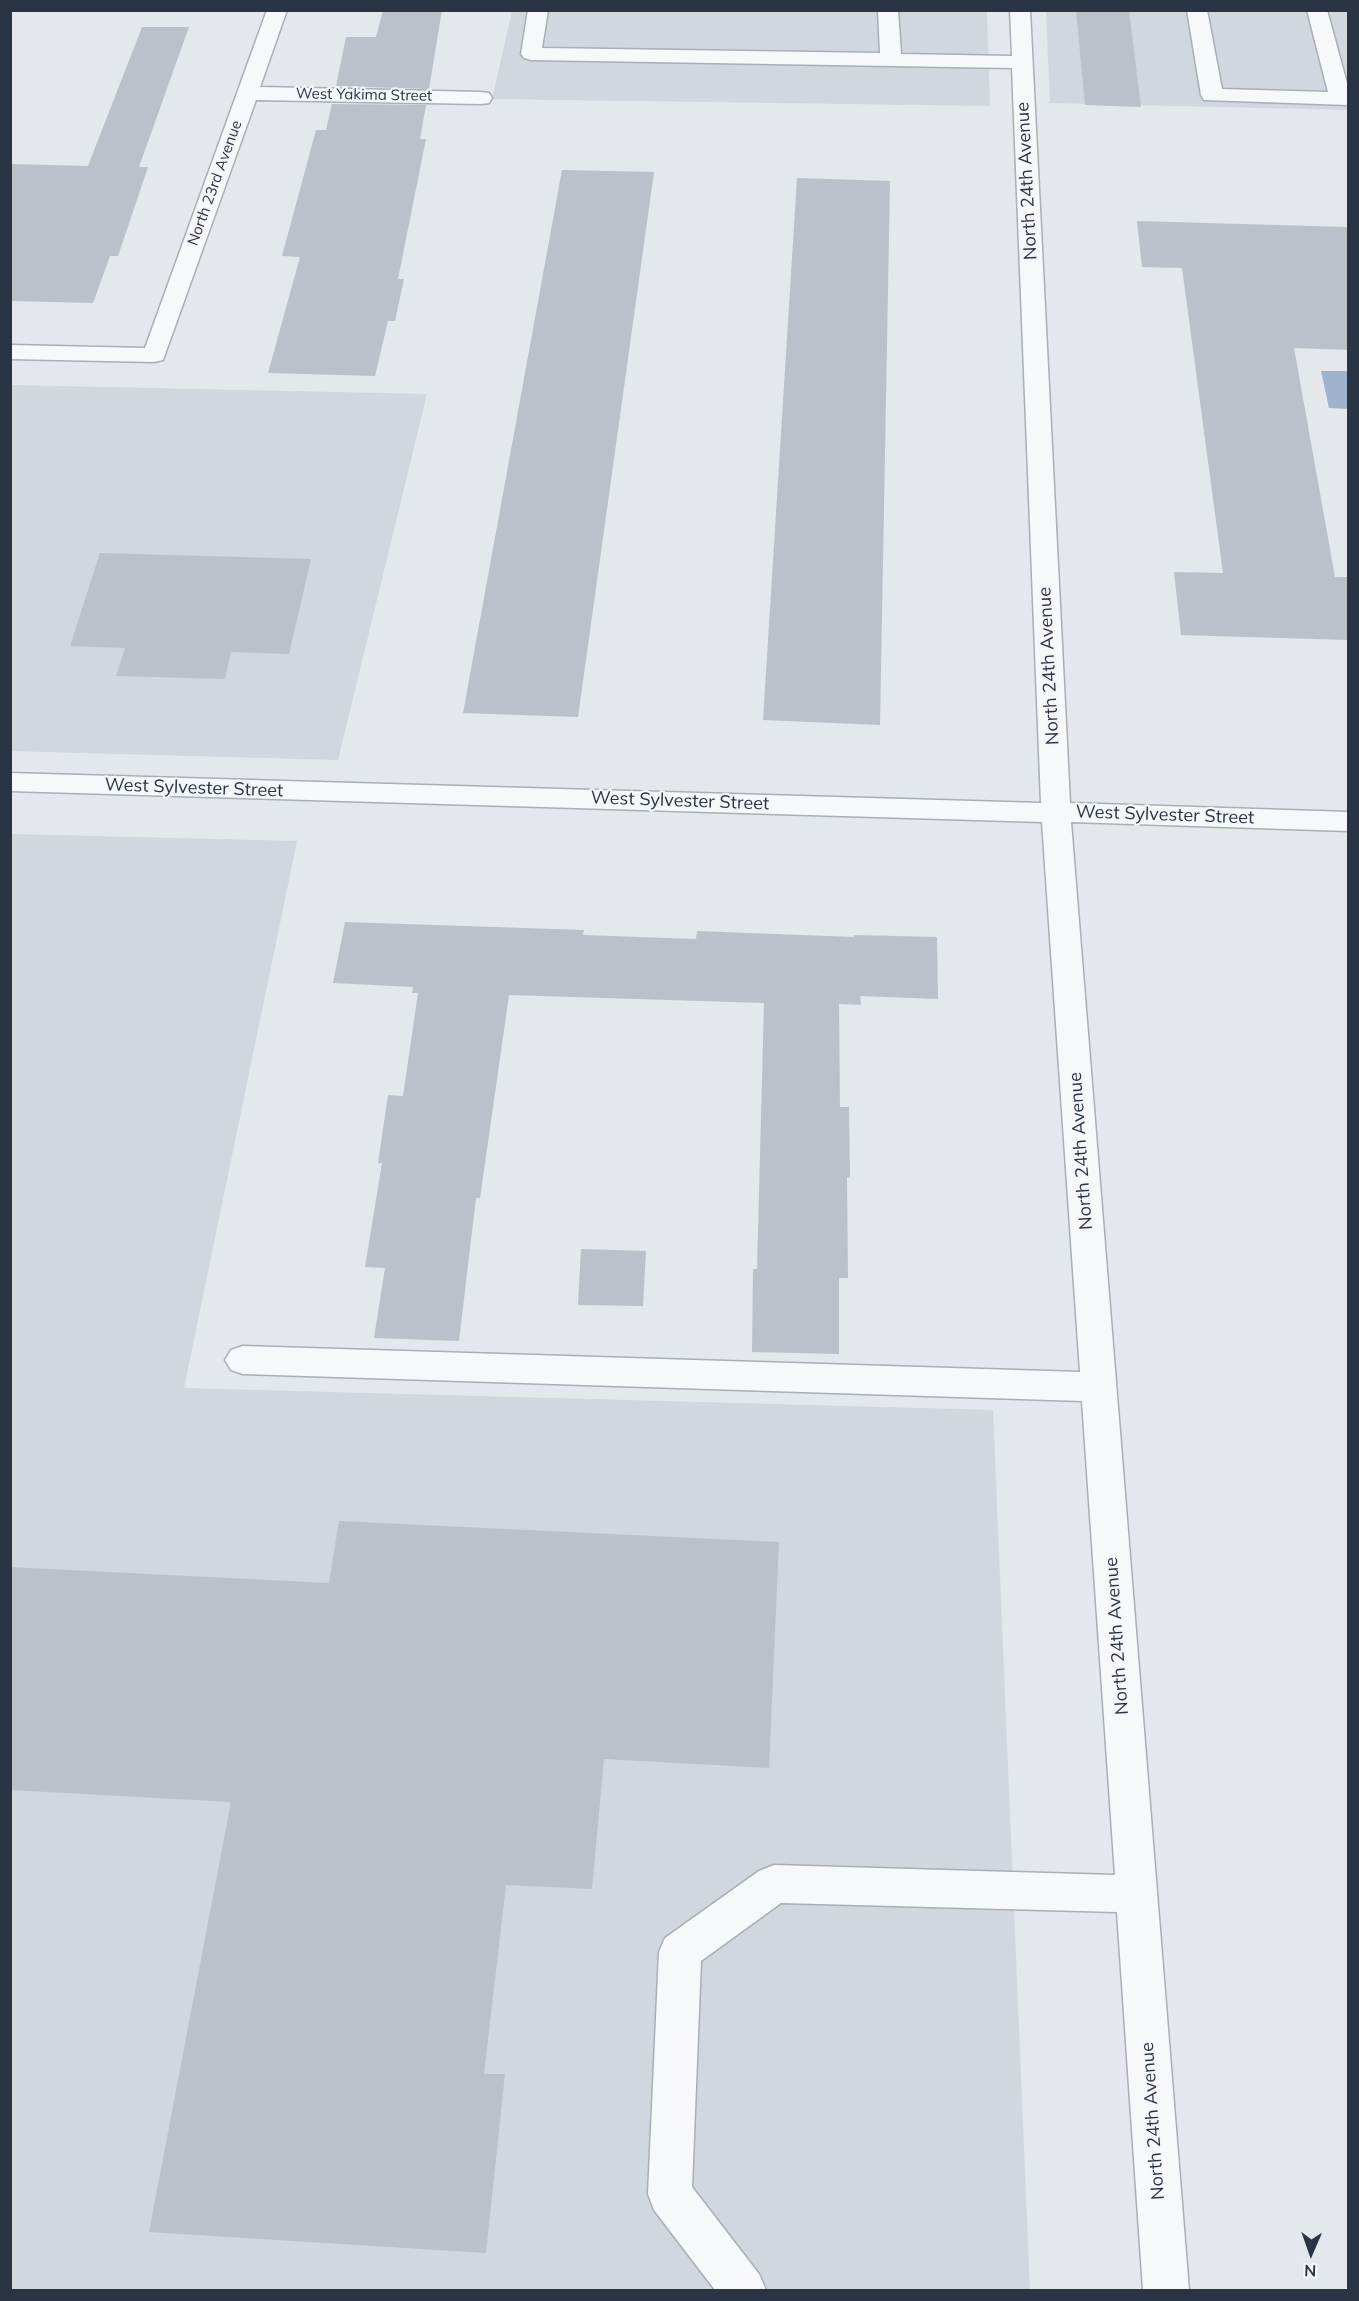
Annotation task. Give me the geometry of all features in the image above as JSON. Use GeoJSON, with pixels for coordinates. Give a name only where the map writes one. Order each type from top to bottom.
{"type":"FeatureCollection","features":[{"type":"Feature","properties":{"kind":"street","name":"North 23rd Avenue"},"geometry":{"type":"LineString","coordinates":[[10,352],[154,355],[277,10]]}},
{"type":"Feature","properties":{"kind":"street"},"geometry":{"type":"LineString","coordinates":[[538,10],[531,54],[1022,62]]}},
{"type":"Feature","properties":{"kind":"street"},"geometry":{"type":"LineString","coordinates":[[888,10],[891,60]]}},
{"type":"Feature","properties":{"kind":"street","name":"North 24th Avenue"},"geometry":{"type":"LineString","coordinates":[[1020,10],[1056,812],[1166,2290]]}},
{"type":"Feature","properties":{"kind":"street"},"geometry":{"type":"LineString","coordinates":[[1197,10],[1212,95],[1345,99],[1317,10]]}},
{"type":"Feature","properties":{"kind":"street","name":"West Yakima Street"},"geometry":{"type":"LineString","coordinates":[[247,93],[481,98]]}},
{"type":"Feature","properties":{"kind":"street","name":"West Sylvester Street"},"geometry":{"type":"LineString","coordinates":[[10,782],[1348,821]]}},
{"type":"Feature","properties":{"kind":"street"},"geometry":{"type":"LineString","coordinates":[[243,1360],[1098,1387]]}},
{"type":"Feature","properties":{"kind":"street"},"geometry":{"type":"LineString","coordinates":[[743,2290],[670,2194],[680,1952],[774,1884],[1137,1894]]}},
{"type":"Feature","properties":{"kind":"shaded area"},"geometry":{"type":"Polygon","coordinates":[[[512,11],[987,11],[990,106],[492,99],[512,11]]]}},
{"type":"Feature","properties":{"kind":"shaded area"},"geometry":{"type":"Polygon","coordinates":[[[1046,11],[1348,11],[1348,110],[1050,103],[1046,11]]]}},
{"type":"Feature","properties":{"kind":"shaded area"},"geometry":{"type":"Polygon","coordinates":[[[11,385],[427,394],[338,760],[11,751],[11,385]]]}},
{"type":"Feature","properties":{"kind":"shaded area"},"geometry":{"type":"Polygon","coordinates":[[[11,834],[297,841],[184,1388],[993,1410],[1030,2290],[11,2290],[11,834]]]}},
{"type":"Feature","properties":{"kind":"water"},"geometry":{"type":"Polygon","coordinates":[[[1321,371],[1348,371],[1348,409],[1329,408],[1321,371]]]}},
{"type":"Feature","properties":{"kind":"building"},"geometry":{"type":"Polygon","coordinates":[[[383,10],[442,10],[429,89],[336,86],[346,37],[376,37],[383,10]]]}},
{"type":"Feature","properties":{"kind":"building"},"geometry":{"type":"Polygon","coordinates":[[[1076,10],[1129,10],[1141,107],[1085,105],[1076,10]]]}},
{"type":"Feature","properties":{"kind":"building"},"geometry":{"type":"Polygon","coordinates":[[[142,27],[189,27],[139,167],[148,167],[118,256],[110,256],[93,303],[10,301],[10,164],[88,166],[142,27]]]}},
{"type":"Feature","properties":{"kind":"building"},"geometry":{"type":"Polygon","coordinates":[[[332,104],[426,105],[420,139],[426,139],[398,279],[404,279],[395,321],[388,321],[375,376],[268,373],[300,257],[282,256],[316,130],[326,130],[332,104]]]}},
{"type":"Feature","properties":{"kind":"building"},"geometry":{"type":"Polygon","coordinates":[[[562,170],[654,172],[578,717],[463,713],[562,170]]]}},
{"type":"Feature","properties":{"kind":"building"},"geometry":{"type":"Polygon","coordinates":[[[797,178],[890,181],[880,725],[763,720],[797,178]]]}},
{"type":"Feature","properties":{"kind":"building"},"geometry":{"type":"Polygon","coordinates":[[[1137,221],[1348,227],[1348,350],[1294,348],[1335,577],[1348,577],[1348,640],[1181,635],[1174,572],[1223,573],[1182,268],[1142,267],[1137,221]]]}},
{"type":"Feature","properties":{"kind":"building"},"geometry":{"type":"Polygon","coordinates":[[[100,553],[311,559],[289,654],[231,652],[225,679],[116,676],[125,648],[70,646],[100,553]]]}},
{"type":"Feature","properties":{"kind":"building"},"geometry":{"type":"Polygon","coordinates":[[[345,922],[584,930],[583,935],[696,939],[697,931],[854,937],[854,935],[937,937],[938,999],[860,996],[861,1005],[839,1004],[840,1107],[849,1107],[850,1178],[847,1177],[848,1278],[839,1278],[839,1354],[752,1352],[753,1269],[757,1269],[764,1003],[509,995],[480,1198],[476,1198],[459,1341],[374,1338],[385,1268],[365,1267],[382,1163],[378,1163],[388,1095],[403,1096],[418,993],[412,993],[413,987],[333,983],[345,922]]]}},
{"type":"Feature","properties":{"kind":"building"},"geometry":{"type":"Polygon","coordinates":[[[581,1249],[646,1251],[643,1306],[578,1305],[581,1249]]]}},
{"type":"Feature","properties":{"kind":"building"},"geometry":{"type":"Polygon","coordinates":[[[339,1521],[779,1542],[769,1768],[604,1759],[592,1889],[506,1885],[484,2074],[505,2074],[486,2253],[149,2232],[231,1802],[10,1790],[10,1567],[329,1583],[339,1521]]]}}]}
